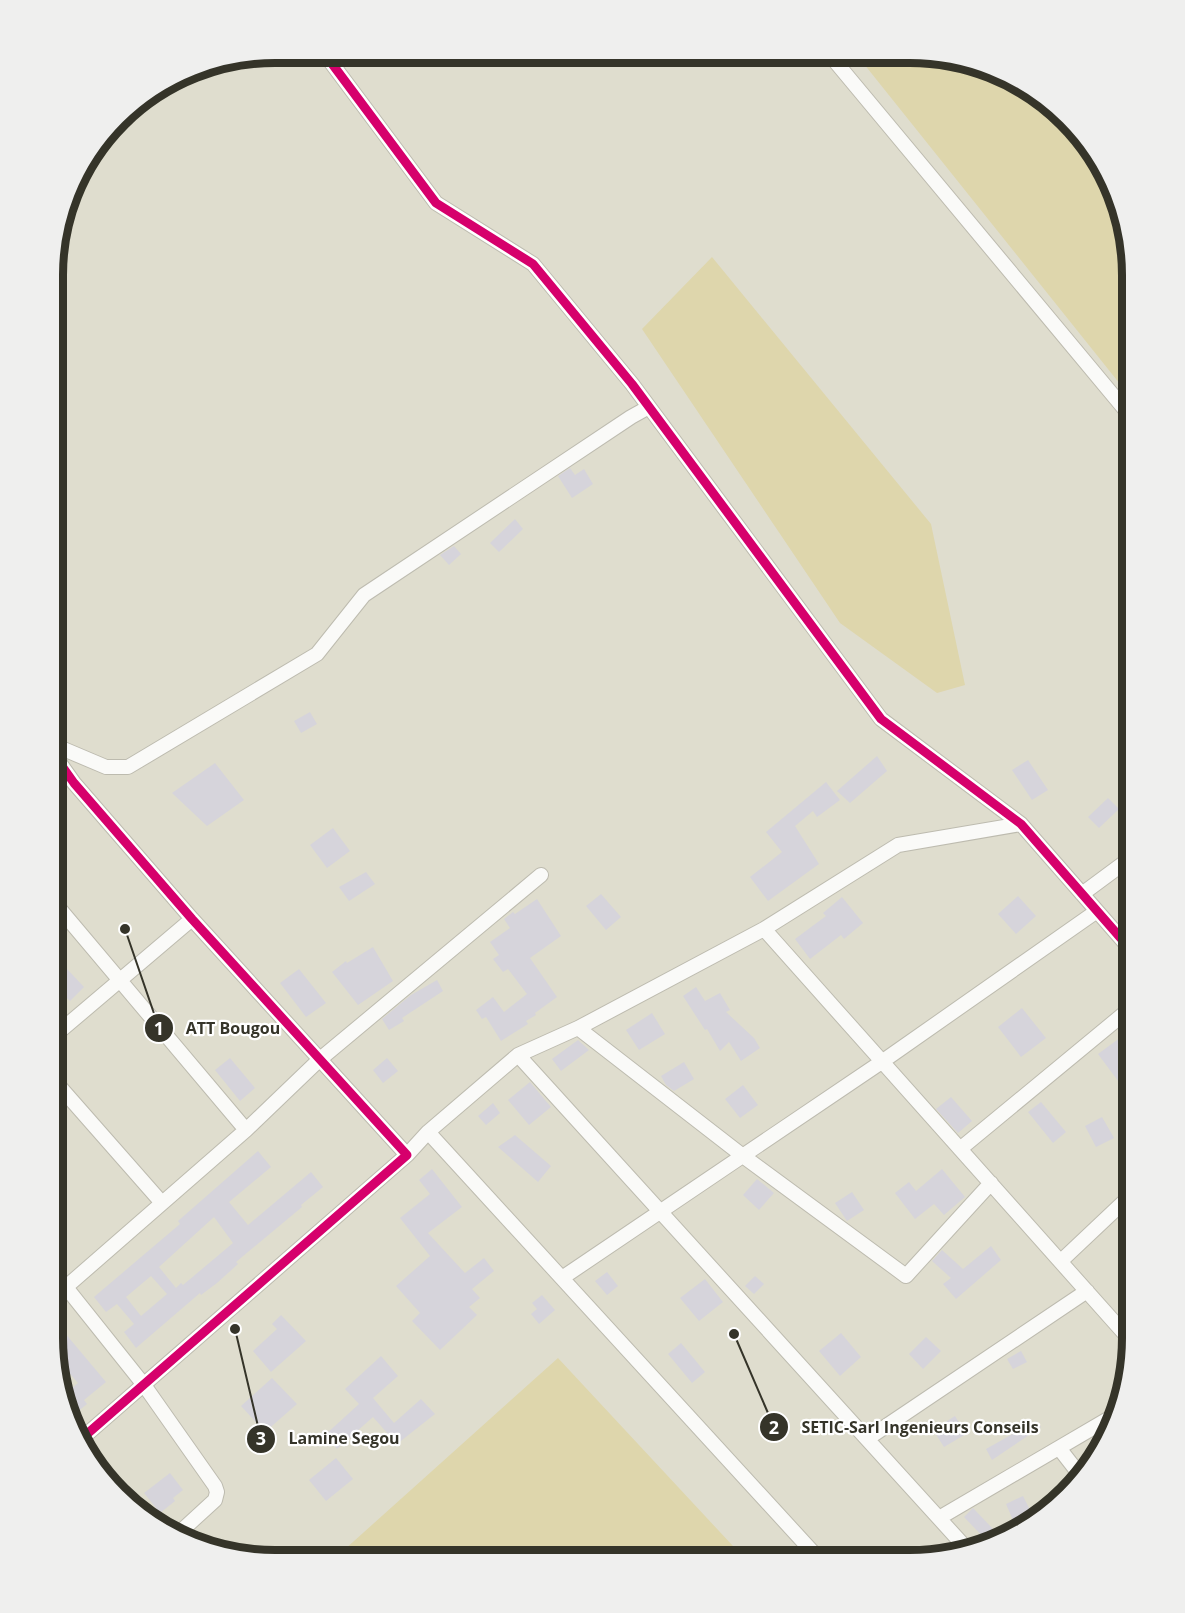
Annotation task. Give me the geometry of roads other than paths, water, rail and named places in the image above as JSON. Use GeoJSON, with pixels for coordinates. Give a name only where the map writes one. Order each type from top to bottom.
{"type":"FeatureCollection","features":[{"type":"Feature","properties":{"kind":"street"},"geometry":{"type":"LineString","coordinates":[[331,63],[436,203],[533,264],[649,407],[881,719],[1021,824],[1122,940]]}},
{"type":"Feature","properties":{"kind":"street"},"geometry":{"type":"LineString","coordinates":[[836,63],[1122,406]]}},
{"type":"Feature","properties":{"kind":"street"},"geometry":{"type":"LineString","coordinates":[[63,749],[106,767],[128,767],[317,654],[364,595],[649,407]]}},
{"type":"Feature","properties":{"kind":"street"},"geometry":{"type":"LineString","coordinates":[[63,768],[192,919],[407,1155]]}},
{"type":"Feature","properties":{"kind":"street"},"geometry":{"type":"LineString","coordinates":[[86,1435],[518,1055],[578,1028],[764,929],[898,845],[1021,824]]}},
{"type":"Feature","properties":{"kind":"street"},"geometry":{"type":"LineString","coordinates":[[1082,894],[1122,864]]}},
{"type":"Feature","properties":{"kind":"street"},"geometry":{"type":"LineString","coordinates":[[66,1287],[246,1130],[319,1060],[541,875]]}},
{"type":"Feature","properties":{"kind":"street"},"geometry":{"type":"LineString","coordinates":[[562,1278],[883,1061],[1097,911]]}},
{"type":"Feature","properties":{"kind":"street"},"geometry":{"type":"LineString","coordinates":[[63,913],[246,1130]]}},
{"type":"Feature","properties":{"kind":"street"},"geometry":{"type":"LineString","coordinates":[[63,1028],[192,919]]}},
{"type":"Feature","properties":{"kind":"street"},"geometry":{"type":"LineString","coordinates":[[764,929],[1122,1331]]}},
{"type":"Feature","properties":{"kind":"street"},"geometry":{"type":"LineString","coordinates":[[960,1149],[1122,1015]]}},
{"type":"Feature","properties":{"kind":"street"},"geometry":{"type":"LineString","coordinates":[[578,1028],[743,1156],[906,1276],[991,1183]]}},
{"type":"Feature","properties":{"kind":"street"},"geometry":{"type":"LineString","coordinates":[[518,1055],[962,1544]]}},
{"type":"Feature","properties":{"kind":"street"},"geometry":{"type":"LineString","coordinates":[[63,1090],[162,1203]]}},
{"type":"Feature","properties":{"kind":"street"},"geometry":{"type":"LineString","coordinates":[[428,1132],[811,1550]]}},
{"type":"Feature","properties":{"kind":"street"},"geometry":{"type":"LineString","coordinates":[[1060,1261],[1122,1203]]}},
{"type":"Feature","properties":{"kind":"street"},"geometry":{"type":"LineString","coordinates":[[63,1283],[144,1385],[215,1486],[217,1492],[215,1500],[183,1529]]}},
{"type":"Feature","properties":{"kind":"street"},"geometry":{"type":"LineString","coordinates":[[867,1439],[1086,1291]]}},
{"type":"Feature","properties":{"kind":"street"},"geometry":{"type":"LineString","coordinates":[[939,1518],[1105,1421]]}},
{"type":"Feature","properties":{"kind":"street"},"geometry":{"type":"LineString","coordinates":[[1059,1448],[1076,1470]]}},
{"type":"Feature","properties":{"kind":"place","name":"ATT Bougou"},"geometry":{"type":"Point","coordinates":[125,929]}},
{"type":"Feature","properties":{"kind":"place","name":"Lamine Segou"},"geometry":{"type":"Point","coordinates":[235,1329]}},
{"type":"Feature","properties":{"kind":"place","name":"SETIC-Sarl Ingenieurs Conseils"},"geometry":{"type":"Point","coordinates":[734,1334]}}]}
